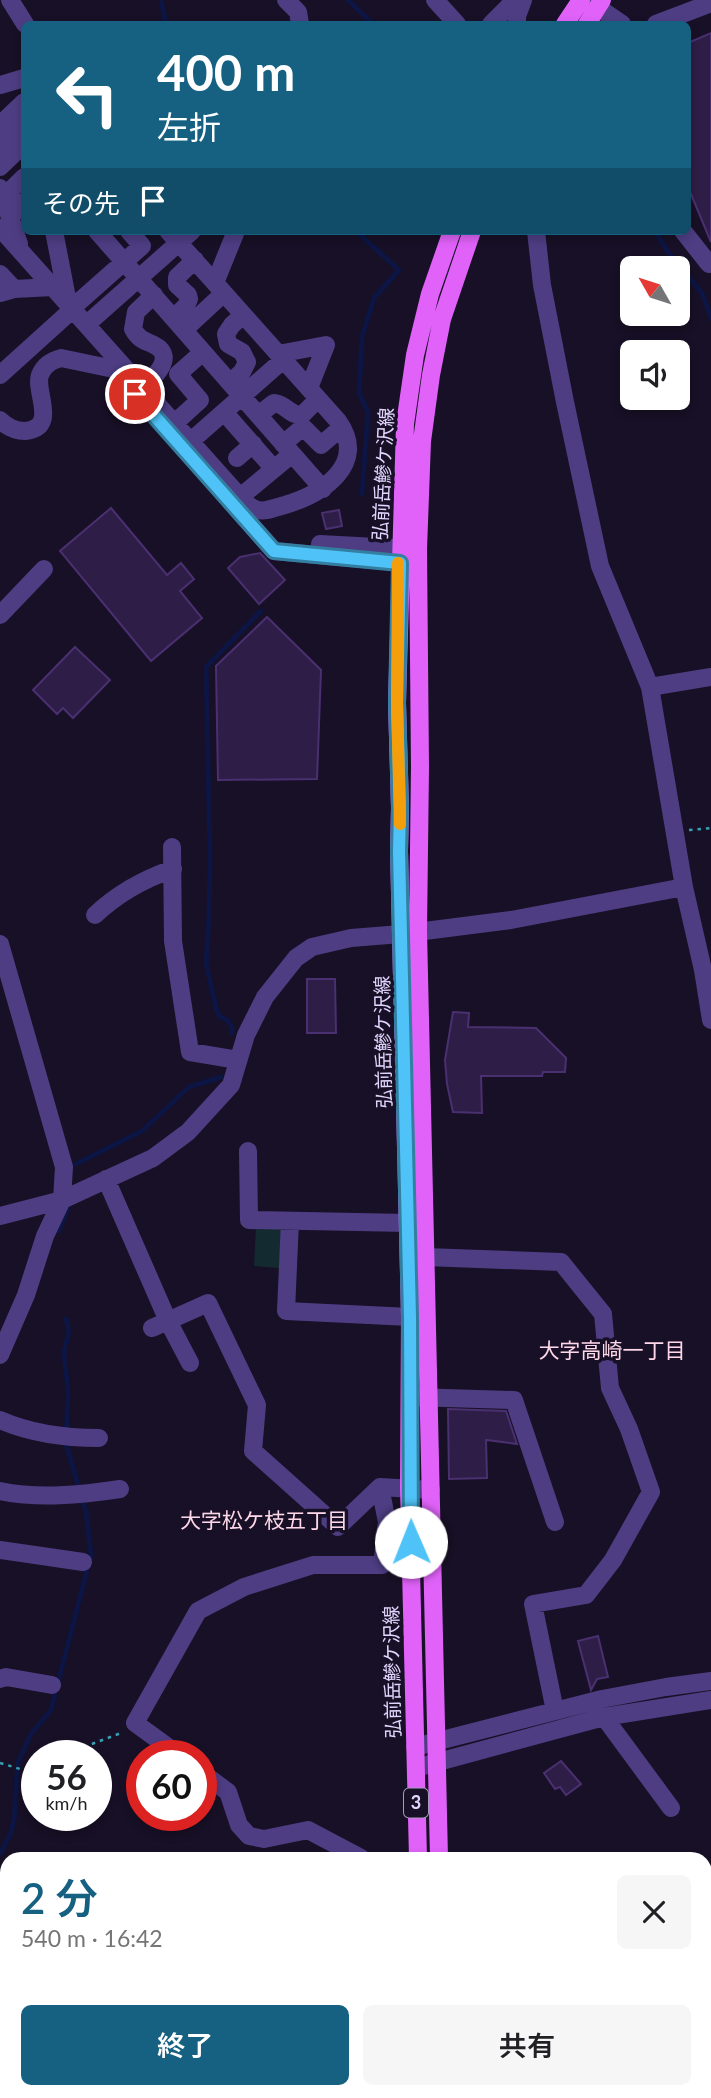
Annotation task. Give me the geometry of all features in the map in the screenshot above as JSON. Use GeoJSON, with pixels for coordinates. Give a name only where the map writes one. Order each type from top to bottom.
{"type":"FeatureCollection","features":[{"type":"Feature","properties":{"kind":"main road"},"geometry":{"type":"LineString","coordinates":[[567,21],[580,0]]}},
{"type":"Feature","properties":{"kind":"main road"},"geometry":{"type":"LineString","coordinates":[[588,21],[596,3]]}},
{"type":"Feature","properties":{"kind":"main road","name":"弘前岳鰺ケ沢線"},"geometry":{"type":"LineString","coordinates":[[418,1852],[409,1487],[409,933],[397,703],[409,556],[405,424],[415,355],[430,294],[457,235]]}},
{"type":"Feature","properties":{"kind":"main road","name":"3"},"geometry":{"type":"LineString","coordinates":[[409,933],[425,1257],[439,1852]]}},
{"type":"Feature","properties":{"kind":"street"},"geometry":{"type":"LineString","coordinates":[[10,0],[23,21]]}},
{"type":"Feature","properties":{"kind":"street"},"geometry":{"type":"LineString","coordinates":[[286,0],[298,12],[300,21]]}},
{"type":"Feature","properties":{"kind":"street"},"geometry":{"type":"LineString","coordinates":[[435,0],[454,21]]}},
{"type":"Feature","properties":{"kind":"street"},"geometry":{"type":"LineString","coordinates":[[596,3],[618,21]]}},
{"type":"Feature","properties":{"kind":"street"},"geometry":{"type":"LineString","coordinates":[[664,21],[711,3]]}},
{"type":"Feature","properties":{"kind":"street"},"geometry":{"type":"LineString","coordinates":[[496,21],[514,10]]}},
{"type":"Feature","properties":{"kind":"street"},"geometry":{"type":"LineString","coordinates":[[0,85],[21,79]]}},
{"type":"Feature","properties":{"kind":"street"},"geometry":{"type":"LineString","coordinates":[[0,125],[21,105]]}},
{"type":"Feature","properties":{"kind":"street"},"geometry":{"type":"LineString","coordinates":[[0,146],[21,125]]}},
{"type":"Feature","properties":{"kind":"street"},"geometry":{"type":"LineString","coordinates":[[0,167],[21,147]]}},
{"type":"Feature","properties":{"kind":"street"},"geometry":{"type":"LineString","coordinates":[[21,172],[2,193],[5,222],[21,252],[143,387],[171,426],[236,501],[256,540],[274,551],[409,556]]}},
{"type":"Feature","properties":{"kind":"street"},"geometry":{"type":"LineString","coordinates":[[5,222],[21,205]]}},
{"type":"Feature","properties":{"kind":"street"},"geometry":{"type":"LineString","coordinates":[[55,235],[71,307]]}},
{"type":"Feature","properties":{"kind":"street"},"geometry":{"type":"LineString","coordinates":[[101,235],[323,489]]}},
{"type":"Feature","properties":{"kind":"street"},"geometry":{"type":"LineString","coordinates":[[0,376],[71,307],[142,247],[132,235]]}},
{"type":"Feature","properties":{"kind":"street"},"geometry":{"type":"LineString","coordinates":[[87,324],[183,235]]}},
{"type":"Feature","properties":{"kind":"street"},"geometry":{"type":"LineString","coordinates":[[184,235],[195,260],[342,426],[348,447],[346,459],[333,481],[323,489],[297,501],[268,509],[258,510],[236,501]]}},
{"type":"Feature","properties":{"kind":"street"},"geometry":{"type":"LineString","coordinates":[[178,324],[207,319],[235,235]]}},
{"type":"Feature","properties":{"kind":"street"},"geometry":{"type":"LineString","coordinates":[[536,235],[542,285],[600,566],[650,687],[684,887],[703,970],[711,1020]]}},
{"type":"Feature","properties":{"kind":"street"},"geometry":{"type":"LineString","coordinates":[[685,235],[709,264]]}},
{"type":"Feature","properties":{"kind":"street"},"geometry":{"type":"LineString","coordinates":[[178,324],[189,299],[177,285],[177,277],[195,260]]}},
{"type":"Feature","properties":{"kind":"street"},"geometry":{"type":"LineString","coordinates":[[0,274],[7,291],[53,287]]}},
{"type":"Feature","properties":{"kind":"street"},"geometry":{"type":"LineString","coordinates":[[143,387],[159,373],[163,362],[158,347],[140,340],[133,329],[136,313],[153,295]]}},
{"type":"Feature","properties":{"kind":"street"},"geometry":{"type":"LineString","coordinates":[[187,444],[224,412],[236,390],[247,362],[242,352],[228,344],[226,334],[243,315]]}},
{"type":"Feature","properties":{"kind":"street"},"geometry":{"type":"LineString","coordinates":[[236,390],[281,357],[326,345],[313,393],[302,415],[293,414],[283,405],[274,403],[258,415]]}},
{"type":"Feature","properties":{"kind":"street"},"geometry":{"type":"LineString","coordinates":[[171,426],[201,401],[178,374],[203,352]]}},
{"type":"Feature","properties":{"kind":"street"},"geometry":{"type":"LineString","coordinates":[[0,420],[11,429],[21,431],[30,430],[38,424],[45,406],[38,387],[39,376],[46,365],[54,360],[61,358],[128,372]]}},
{"type":"Feature","properties":{"kind":"street"},"geometry":{"type":"LineString","coordinates":[[224,412],[274,468]]}},
{"type":"Feature","properties":{"kind":"street"},"geometry":{"type":"LineString","coordinates":[[236,501],[274,468],[303,427],[321,445],[342,426]]}},
{"type":"Feature","properties":{"kind":"street"},"geometry":{"type":"LineString","coordinates":[[237,458],[253,444]]}},
{"type":"Feature","properties":{"kind":"street"},"geometry":{"type":"LineString","coordinates":[[0,615],[44,569]]}},
{"type":"Feature","properties":{"kind":"street"},"geometry":{"type":"LineString","coordinates":[[650,687],[711,677]]}},
{"type":"Feature","properties":{"kind":"street"},"geometry":{"type":"LineString","coordinates":[[172,847],[173,940],[190,1052],[238,1060]]}},
{"type":"Feature","properties":{"kind":"street"},"geometry":{"type":"LineString","coordinates":[[95,915],[109,901],[173,869]]}},
{"type":"Feature","properties":{"kind":"street"},"geometry":{"type":"LineString","coordinates":[[0,1216],[62,1200],[153,1158],[188,1132],[231,1085],[246,1035],[265,997],[296,958],[312,947],[351,938],[511,919],[684,887]]}},
{"type":"Feature","properties":{"kind":"street"},"geometry":{"type":"LineString","coordinates":[[0,1355],[26,1295],[45,1236],[62,1200],[64,1167],[1,950]]}},
{"type":"Feature","properties":{"kind":"street"},"geometry":{"type":"LineString","coordinates":[[248,1151],[249,1220],[408,1223]]}},
{"type":"Feature","properties":{"kind":"street"},"geometry":{"type":"LineString","coordinates":[[106,1179],[160,1324],[190,1363]]}},
{"type":"Feature","properties":{"kind":"street"},"geometry":{"type":"LineString","coordinates":[[290,1221],[286,1311],[410,1317]]}},
{"type":"Feature","properties":{"kind":"street"},"geometry":{"type":"LineString","coordinates":[[425,1257],[561,1262],[603,1314],[610,1388],[629,1429],[651,1492],[613,1560],[586,1595],[533,1604],[555,1711]]}},
{"type":"Feature","properties":{"kind":"street"},"geometry":{"type":"LineString","coordinates":[[160,1324],[208,1303],[257,1405],[253,1451],[338,1527],[380,1487],[431,1490]]}},
{"type":"Feature","properties":{"kind":"street"},"geometry":{"type":"LineString","coordinates":[[410,1397],[514,1400],[555,1522]]}},
{"type":"Feature","properties":{"kind":"street"},"geometry":{"type":"LineString","coordinates":[[0,1420],[23,1430],[58,1437],[99,1438]]}},
{"type":"Feature","properties":{"kind":"street"},"geometry":{"type":"LineString","coordinates":[[158,1740],[135,1723],[198,1611],[244,1587],[313,1565],[382,1565],[387,1522],[380,1487]]}},
{"type":"Feature","properties":{"kind":"street"},"geometry":{"type":"LineString","coordinates":[[0,1491],[41,1495],[120,1489]]}},
{"type":"Feature","properties":{"kind":"street"},"geometry":{"type":"LineString","coordinates":[[0,1550],[83,1562]]}},
{"type":"Feature","properties":{"kind":"street"},"geometry":{"type":"LineString","coordinates":[[0,1679],[18,1678],[52,1685]]}},
{"type":"Feature","properties":{"kind":"street"},"geometry":{"type":"LineString","coordinates":[[415,1747],[555,1711],[666,1687],[711,1681]]}},
{"type":"Feature","properties":{"kind":"street"},"geometry":{"type":"LineString","coordinates":[[416,1768],[604,1717],[711,1700]]}},
{"type":"Feature","properties":{"kind":"street"},"geometry":{"type":"LineString","coordinates":[[604,1717],[671,1808]]}},
{"type":"Feature","properties":{"kind":"street"},"geometry":{"type":"LineString","coordinates":[[217,1784],[228,1792],[239,1825],[249,1836],[264,1839],[308,1830],[350,1852]]}},
{"type":"Feature","properties":{"kind":"path"},"geometry":{"type":"LineString","coordinates":[[676,831],[711,828]]}},
{"type":"Feature","properties":{"kind":"path"},"geometry":{"type":"LineString","coordinates":[[103,1740],[119,1734],[135,1723]]}},
{"type":"Feature","properties":{"kind":"path"},"geometry":{"type":"LineString","coordinates":[[0,1763],[21,1771]]}},
{"type":"Feature","properties":{"kind":"green space"},"geometry":{"type":"Polygon","coordinates":[[[256,1226],[282,1228],[279,1268],[254,1266],[256,1226]]]}},
{"type":"Feature","properties":{"kind":"building"},"geometry":{"type":"Polygon","coordinates":[[[711,33],[711,242],[691,194],[691,42],[711,33]]]}},
{"type":"Feature","properties":{"kind":"building"},"geometry":{"type":"Polygon","coordinates":[[[111,508],[167,575],[181,563],[194,579],[180,591],[202,618],[151,661],[60,551],[111,508]]]}},
{"type":"Feature","properties":{"kind":"building"},"geometry":{"type":"Polygon","coordinates":[[[339,510],[342,526],[326,529],[322,513],[339,510]]]}},
{"type":"Feature","properties":{"kind":"building"},"geometry":{"type":"Polygon","coordinates":[[[260,553],[285,580],[259,604],[228,568],[240,557],[260,553]]]}},
{"type":"Feature","properties":{"kind":"building"},"geometry":{"type":"Polygon","coordinates":[[[267,617],[321,670],[317,779],[218,780],[216,666],[267,617]]]}},
{"type":"Feature","properties":{"kind":"building"},"geometry":{"type":"Polygon","coordinates":[[[75,647],[110,680],[73,718],[63,708],[57,714],[33,690],[75,647]]]}},
{"type":"Feature","properties":{"kind":"building"},"geometry":{"type":"Polygon","coordinates":[[[307,979],[335,979],[336,1033],[307,1033],[307,979]]]}},
{"type":"Feature","properties":{"kind":"building"},"geometry":{"type":"Polygon","coordinates":[[[453,1012],[469,1013],[468,1027],[536,1028],[566,1058],[565,1072],[543,1072],[542,1076],[481,1076],[482,1113],[453,1112],[445,1060],[453,1012]]]}},
{"type":"Feature","properties":{"kind":"building"},"geometry":{"type":"Polygon","coordinates":[[[448,1409],[506,1411],[517,1444],[486,1440],[487,1478],[449,1479],[448,1409]]]}},
{"type":"Feature","properties":{"kind":"building"},"geometry":{"type":"Polygon","coordinates":[[[598,1636],[608,1677],[597,1679],[591,1690],[578,1641],[598,1636]]]}},
{"type":"Feature","properties":{"kind":"building"},"geometry":{"type":"Polygon","coordinates":[[[561,1761],[581,1784],[566,1795],[560,1787],[555,1789],[544,1773],[561,1761]]]}},
{"type":"Feature","properties":{"kind":"waterway"},"geometry":{"type":"LineString","coordinates":[[161,0],[165,21]]}},
{"type":"Feature","properties":{"kind":"waterway"},"geometry":{"type":"LineString","coordinates":[[348,0],[370,21]]}},
{"type":"Feature","properties":{"kind":"waterway"},"geometry":{"type":"LineString","coordinates":[[360,235],[399,270],[374,298],[362,337],[359,393],[368,412],[362,494]]}},
{"type":"Feature","properties":{"kind":"waterway"},"geometry":{"type":"LineString","coordinates":[[657,235],[702,293],[711,318]]}},
{"type":"Feature","properties":{"kind":"waterway"},"geometry":{"type":"LineString","coordinates":[[232,1033],[232,1027],[227,1020],[219,1016],[216,1008],[206,963],[210,855],[206,667],[261,611]]}},
{"type":"Feature","properties":{"kind":"waterway"},"geometry":{"type":"LineString","coordinates":[[76,1164],[142,1131],[189,1087],[221,1077]]}},
{"type":"Feature","properties":{"kind":"waterway"},"geometry":{"type":"LineString","coordinates":[[59,1231],[68,1208]]}},
{"type":"Feature","properties":{"kind":"waterway"},"geometry":{"type":"LineString","coordinates":[[1,1852],[11,1833],[14,1819],[18,1762],[31,1734],[51,1710],[91,1555],[86,1512],[66,1444],[68,1391],[64,1352],[69,1331],[66,1319]]}},
{"type":"Feature","properties":{"kind":"slow traffic"},"geometry":{"type":"LineString","coordinates":[[398,563],[400,824]]}},
{"type":"Feature","properties":{"kind":"district","name":"大字高崎一丁目"},"geometry":{"type":"Point","coordinates":[612,1351]}},
{"type":"Feature","properties":{"kind":"district","name":"大字松ケ枝五丁目"},"geometry":{"type":"Point","coordinates":[264,1521]}},
{"type":"Feature","properties":{"kind":"route"},"geometry":{"type":"LineString","coordinates":[[135,394],[274,551],[400,563],[397,703],[410,1317],[411,1542]]}}]}
